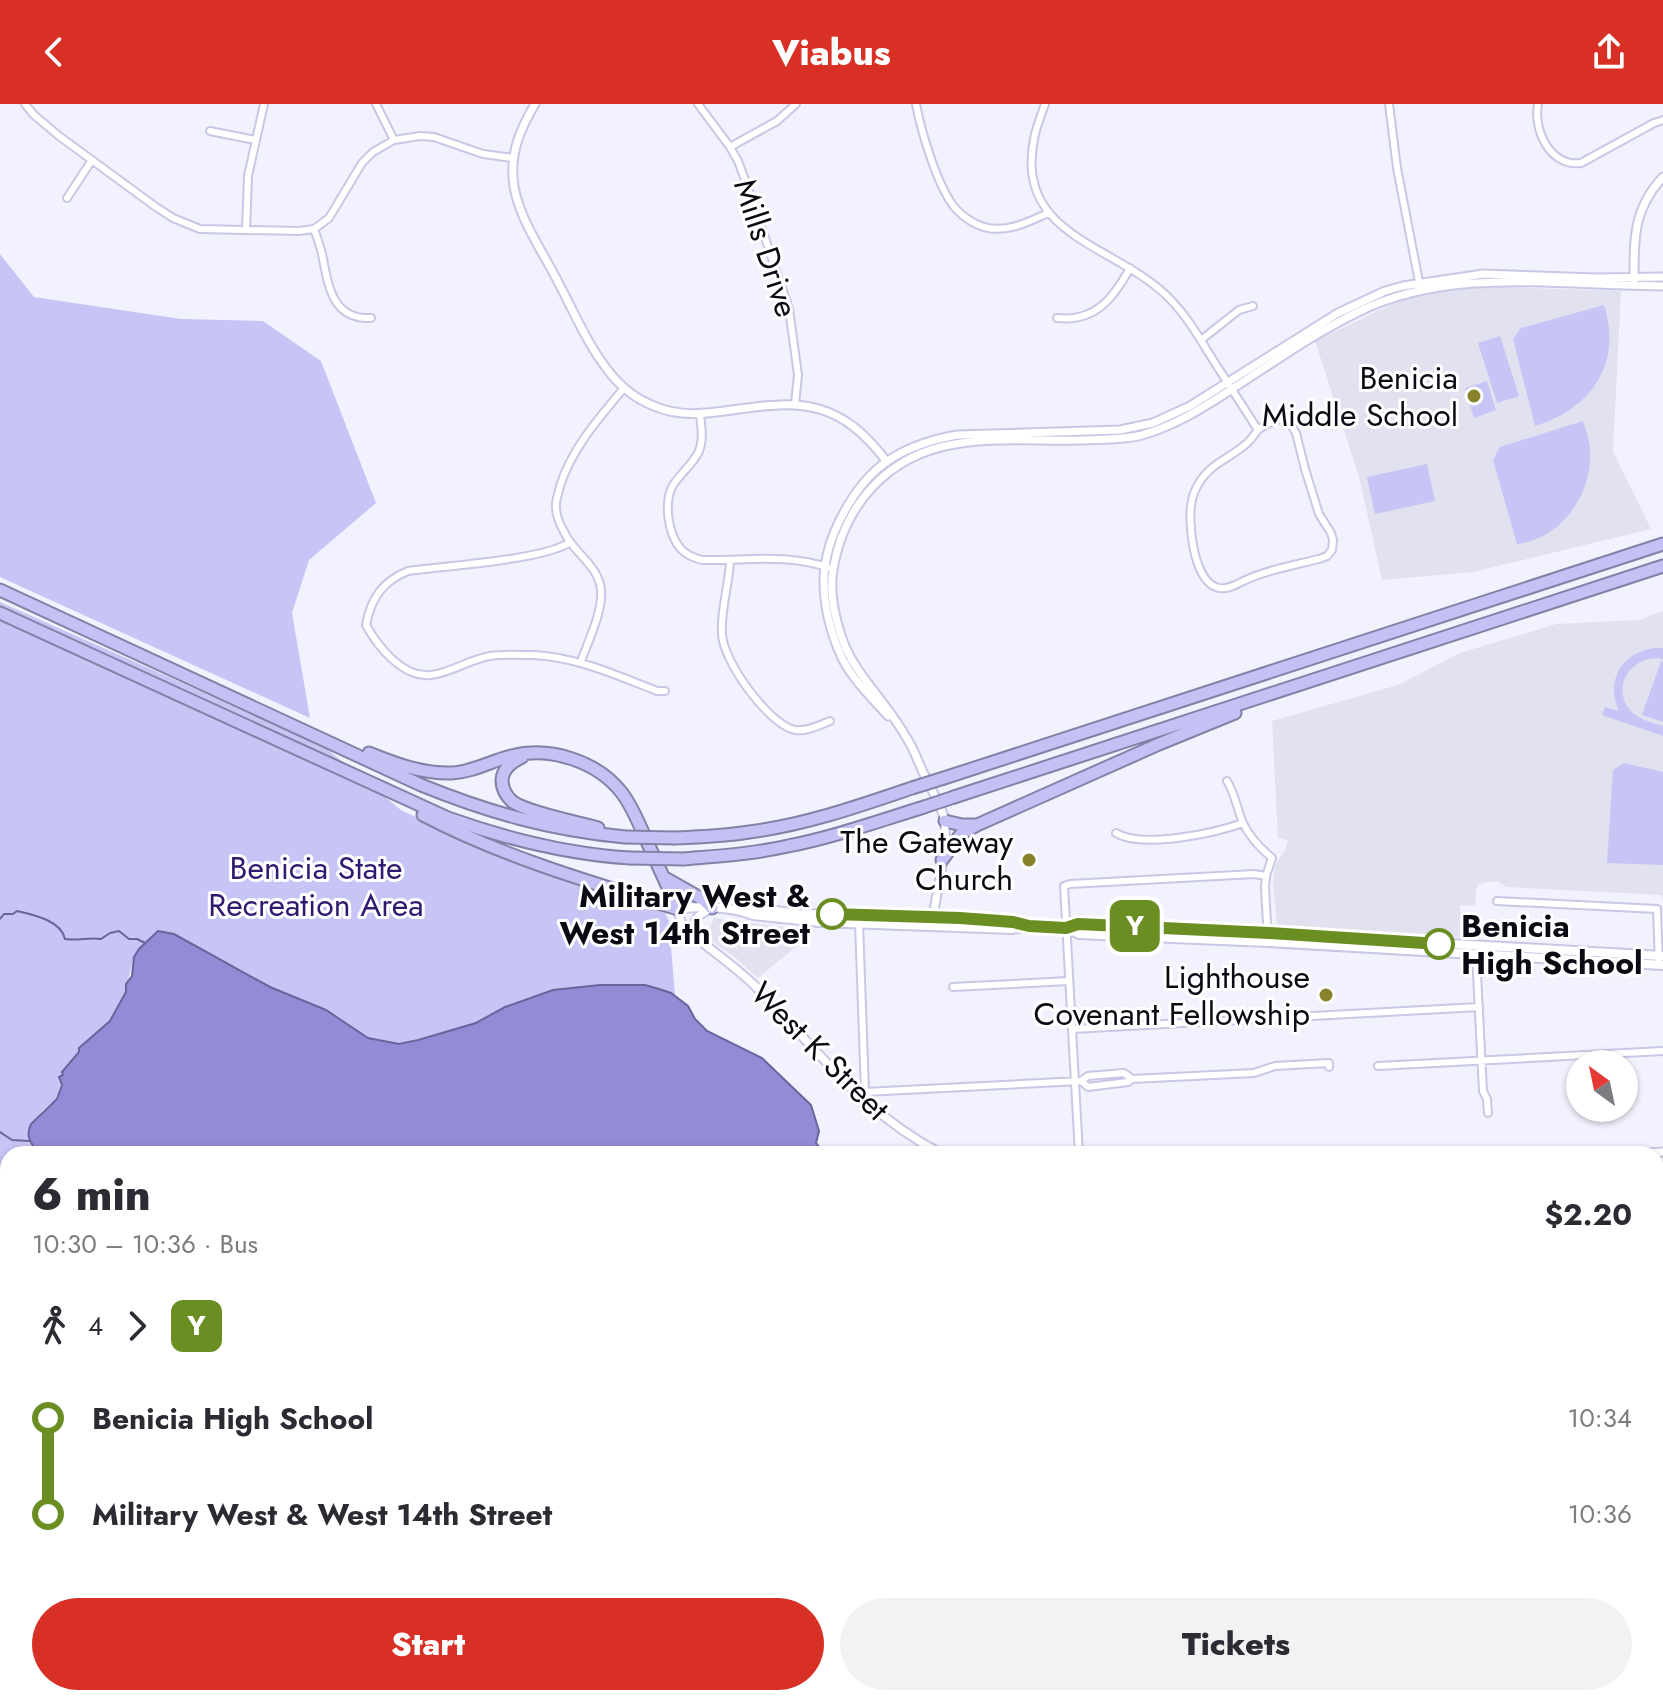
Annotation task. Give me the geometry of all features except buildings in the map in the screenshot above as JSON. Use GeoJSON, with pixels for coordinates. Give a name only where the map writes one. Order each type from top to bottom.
{"type":"FeatureCollection","features":[{"type":"Feature","properties":{"kind":"highway"},"geometry":{"type":"LineString","coordinates":[[0,590],[421,785],[493,812],[561,829],[625,837],[675,838],[739,834],[784,826],[855,807],[1663,544]]}},
{"type":"Feature","properties":{"kind":"highway"},"geometry":{"type":"LineString","coordinates":[[0,613],[448,818],[493,834],[553,848],[630,858],[684,859],[738,855],[828,837],[1663,566]]}},
{"type":"Feature","properties":{"kind":"highway"},"geometry":{"type":"LineString","coordinates":[[942,860],[961,834],[977,825],[1159,744],[1320,678]]}},
{"type":"Feature","properties":{"kind":"highway"},"geometry":{"type":"LineString","coordinates":[[290,724],[309,727],[393,763],[437,773],[457,773],[507,757],[530,754],[577,760],[605,776],[621,792],[635,814],[678,909]]}},
{"type":"Feature","properties":{"kind":"highway"},"geometry":{"type":"LineString","coordinates":[[530,754],[512,761],[503,775],[502,784],[511,800],[543,813],[625,837]]}},
{"type":"Feature","properties":{"kind":"highway"},"geometry":{"type":"LineString","coordinates":[[375,786],[469,838],[678,909]]}},
{"type":"Feature","properties":{"kind":"highway"},"geometry":{"type":"LineString","coordinates":[[945,821],[977,825]]}},
{"type":"Feature","properties":{"kind":"highway"},"geometry":{"type":"LineString","coordinates":[[663,877],[704,900],[712,908]]}},
{"type":"Feature","properties":{"kind":"main road"},"geometry":{"type":"LineString","coordinates":[[678,909],[744,911],[755,908],[859,919],[1013,922],[1066,928],[1079,934],[1269,937],[1476,951],[1570,949],[1661,960]]}},
{"type":"Feature","properties":{"kind":"street"},"geometry":{"type":"LineString","coordinates":[[25,104],[34,115],[156,207],[200,229],[314,229],[338,207],[362,163],[373,152],[394,140],[434,137],[483,154],[513,158]]}},
{"type":"Feature","properties":{"kind":"street"},"geometry":{"type":"LineString","coordinates":[[246,229],[246,187],[264,104]]}},
{"type":"Feature","properties":{"kind":"street"},"geometry":{"type":"LineString","coordinates":[[376,104],[394,140]]}},
{"type":"Feature","properties":{"kind":"street"},"geometry":{"type":"LineString","coordinates":[[535,104],[520,128],[513,158],[518,203],[601,361],[624,388],[642,401],[675,413],[700,414],[795,404],[836,415],[861,432],[889,464]]}},
{"type":"Feature","properties":{"kind":"street","name":"Mills Drive"},"geometry":{"type":"LineString","coordinates":[[698,104],[730,147],[753,202],[789,309],[798,375],[795,404]]}},
{"type":"Feature","properties":{"kind":"street"},"geometry":{"type":"LineString","coordinates":[[730,147],[777,121],[796,104]]}},
{"type":"Feature","properties":{"kind":"street"},"geometry":{"type":"LineString","coordinates":[[916,104],[925,142],[943,186],[958,211],[977,224],[999,229],[1013,227],[1048,213]]}},
{"type":"Feature","properties":{"kind":"street"},"geometry":{"type":"LineString","coordinates":[[1045,104],[1034,139],[1031,167],[1035,189],[1048,213],[1063,228],[1148,279],[1169,298],[1201,340],[1258,430]]}},
{"type":"Feature","properties":{"kind":"street"},"geometry":{"type":"LineString","coordinates":[[1389,104],[1397,168],[1420,286]]}},
{"type":"Feature","properties":{"kind":"street"},"geometry":{"type":"LineString","coordinates":[[1538,104],[1536,116],[1539,131],[1548,148],[1555,157],[1575,164],[1663,120]]}},
{"type":"Feature","properties":{"kind":"street"},"geometry":{"type":"LineString","coordinates":[[210,131],[255,140]]}},
{"type":"Feature","properties":{"kind":"street"},"geometry":{"type":"LineString","coordinates":[[67,198],[92,160]]}},
{"type":"Feature","properties":{"kind":"street"},"geometry":{"type":"LineString","coordinates":[[1634,282],[1634,237],[1639,216],[1663,177]]}},
{"type":"Feature","properties":{"kind":"street"},"geometry":{"type":"LineString","coordinates":[[314,229],[330,292],[337,303],[353,317],[371,318]]}},
{"type":"Feature","properties":{"kind":"street"},"geometry":{"type":"LineString","coordinates":[[1057,318],[1077,318],[1102,306],[1130,268]]}},
{"type":"Feature","properties":{"kind":"street"},"geometry":{"type":"LineString","coordinates":[[1634,282],[1663,277]]}},
{"type":"Feature","properties":{"kind":"street"},"geometry":{"type":"LineString","coordinates":[[933,921],[945,821],[935,793],[908,739],[850,672],[825,605],[832,541],[860,488],[919,445],[940,438],[1098,431],[1153,423],[1230,386],[1358,312],[1420,286],[1483,282],[1634,282],[1663,286]]}},
{"type":"Feature","properties":{"kind":"street"},"geometry":{"type":"LineString","coordinates":[[1201,340],[1239,310],[1253,306]]}},
{"type":"Feature","properties":{"kind":"street"},"geometry":{"type":"LineString","coordinates":[[581,661],[594,625],[601,587],[597,574],[570,542],[558,520],[555,503],[562,479],[578,446],[624,388]]}},
{"type":"Feature","properties":{"kind":"street"},"geometry":{"type":"LineString","coordinates":[[700,414],[700,449],[670,491],[668,517],[676,542],[686,553],[702,560],[776,558],[829,568]]}},
{"type":"Feature","properties":{"kind":"street"},"geometry":{"type":"LineString","coordinates":[[1280,419],[1293,425],[1312,494],[1332,536],[1332,550],[1319,559],[1263,573],[1233,586],[1213,586],[1202,574],[1196,560],[1190,517],[1192,498],[1211,468],[1245,446],[1258,430],[1280,419]]}},
{"type":"Feature","properties":{"kind":"street"},"geometry":{"type":"LineString","coordinates":[[570,542],[564,547],[515,558],[408,571],[392,577],[381,589],[366,625],[390,657],[410,671],[428,675],[491,656],[534,655],[581,661],[657,691],[665,691]]}},
{"type":"Feature","properties":{"kind":"street"},"geometry":{"type":"LineString","coordinates":[[730,561],[722,631],[725,650],[732,665],[771,717],[788,728],[798,731],[830,721]]}},
{"type":"Feature","properties":{"kind":"street"},"geometry":{"type":"LineString","coordinates":[[1227,781],[1243,823],[1253,840],[1272,858],[1266,876],[1269,937]]}},
{"type":"Feature","properties":{"kind":"street"},"geometry":{"type":"LineString","coordinates":[[1116,833],[1132,840],[1161,838],[1206,834],[1243,823]]}},
{"type":"Feature","properties":{"kind":"street"},"geometry":{"type":"LineString","coordinates":[[1079,1146],[1078,1081],[1064,886],[1254,874],[1266,876]]}},
{"type":"Feature","properties":{"kind":"street"},"geometry":{"type":"LineString","coordinates":[[1497,901],[1657,909],[1661,960]]}},
{"type":"Feature","properties":{"kind":"street"},"geometry":{"type":"LineString","coordinates":[[702,943],[695,929],[696,919],[712,908]]}},
{"type":"Feature","properties":{"kind":"street","name":"West K Street"},"geometry":{"type":"LineString","coordinates":[[678,909],[682,924],[747,977],[890,1122],[929,1146]]}},
{"type":"Feature","properties":{"kind":"street"},"geometry":{"type":"LineString","coordinates":[[859,919],[862,1094],[1078,1081],[1088,1076],[1124,1073],[1132,1079],[1254,1073],[1275,1066],[1329,1063],[1329,1067]]}},
{"type":"Feature","properties":{"kind":"street"},"geometry":{"type":"LineString","coordinates":[[1476,951],[1483,1091],[1488,1113]]}},
{"type":"Feature","properties":{"kind":"street"},"geometry":{"type":"LineString","coordinates":[[953,987],[1069,981]]}},
{"type":"Feature","properties":{"kind":"street"},"geometry":{"type":"LineString","coordinates":[[1072,1029],[1479,1007]]}},
{"type":"Feature","properties":{"kind":"street"},"geometry":{"type":"LineString","coordinates":[[1378,1066],[1663,1051]]}},
{"type":"Feature","properties":{"kind":"shaded area","name":"Benicia Middle School"},"geometry":{"type":"Polygon","coordinates":[[[1454,288],[1621,291],[1613,451],[1651,529],[1473,572],[1382,580],[1359,477],[1315,341],[1399,301],[1454,288]]]}},
{"type":"Feature","properties":{"kind":"shaded area","name":"Benicia High School"},"geometry":{"type":"Polygon","coordinates":[[[1663,611],[1663,901],[1662,895],[1506,887],[1497,881],[1478,885],[1475,905],[1459,906],[1468,929],[1462,937],[1281,928],[1277,924],[1273,886],[1275,866],[1288,840],[1278,838],[1272,721],[1398,685],[1460,653],[1556,624],[1639,620],[1663,611]]]}},
{"type":"Feature","properties":{"kind":"shaded area"},"geometry":{"type":"Polygon","coordinates":[[[714,918],[815,931],[758,978],[706,937],[714,918]]]}},
{"type":"Feature","properties":{"kind":"shaded area"},"geometry":{"type":"Polygon","coordinates":[[[158,931],[174,934],[270,987],[326,1010],[368,1038],[399,1044],[476,1023],[505,1007],[553,990],[600,985],[645,985],[659,989],[671,993],[688,1006],[707,1031],[762,1058],[811,1105],[819,1131],[816,1143],[819,1146],[33,1146],[29,1132],[31,1124],[57,1099],[62,1085],[59,1077],[79,1048],[110,1021],[126,992],[134,957],[158,931]]]}},
{"type":"Feature","properties":{"kind":"green space"},"geometry":{"type":"Polygon","coordinates":[[[0,254],[34,297],[181,319],[263,321],[321,361],[376,503],[309,560],[292,613],[310,718],[0,577],[0,254]]]}},
{"type":"Feature","properties":{"kind":"green space"},"geometry":{"type":"Polygon","coordinates":[[[1604,305],[1609,326],[1609,346],[1598,381],[1572,408],[1535,426],[1513,339],[1521,328],[1604,305]]]}},
{"type":"Feature","properties":{"kind":"green space"},"geometry":{"type":"Polygon","coordinates":[[[1500,336],[1519,396],[1497,403],[1478,343],[1500,336]]]}},
{"type":"Feature","properties":{"kind":"green space"},"geometry":{"type":"Polygon","coordinates":[[[1487,381],[1496,410],[1474,418],[1465,388],[1487,381]]]}},
{"type":"Feature","properties":{"kind":"green space"},"geometry":{"type":"Polygon","coordinates":[[[1583,421],[1590,452],[1586,484],[1579,499],[1571,512],[1547,534],[1517,544],[1493,460],[1500,447],[1583,421]]]}},
{"type":"Feature","properties":{"kind":"green space"},"geometry":{"type":"Polygon","coordinates":[[[1427,464],[1435,501],[1375,514],[1367,477],[1427,464]]]}},
{"type":"Feature","properties":{"kind":"green space","name":"Benicia State Recreation Area"},"geometry":{"type":"Polygon","coordinates":[[[0,602],[322,745],[401,810],[484,850],[665,913],[669,921],[675,996],[645,985],[505,1007],[476,1023],[399,1044],[368,1038],[326,1010],[270,987],[134,957],[118,1008],[106,1027],[80,1048],[63,1075],[57,1099],[42,1111],[29,1141],[33,1146],[0,1146],[0,602]]]}},
{"type":"Feature","properties":{"kind":"green space"},"geometry":{"type":"Polygon","coordinates":[[[1663,648],[1663,659],[1651,659],[1633,667],[1623,684],[1623,694],[1633,713],[1663,726],[1663,736],[1602,715],[1605,707],[1619,711],[1614,689],[1619,670],[1625,662],[1633,655],[1663,648]]]}},
{"type":"Feature","properties":{"kind":"green space"},"geometry":{"type":"Polygon","coordinates":[[[1663,662],[1663,722],[1642,715],[1663,662]]]}},
{"type":"Feature","properties":{"kind":"green space"},"geometry":{"type":"Polygon","coordinates":[[[1624,763],[1663,772],[1663,865],[1607,863],[1613,770],[1624,763]]]}},
{"type":"Feature","properties":{"kind":"waterway"},"geometry":{"type":"LineString","coordinates":[[0,919],[4,914],[17,911],[52,923],[65,939],[101,939],[119,931],[129,939],[145,943]]}},
{"type":"Feature","properties":{"kind":"waterway"},"geometry":{"type":"LineString","coordinates":[[0,1132],[12,1140],[29,1141]]}},
{"type":"Feature","properties":{"kind":"bus line","name":"Y"},"geometry":{"type":"LineString","coordinates":[[832,914],[913,915],[1066,928],[1078,924],[1120,925],[1439,944]]}},
{"type":"Feature","properties":{"kind":"place","name":"Benicia Middle School"},"geometry":{"type":"Point","coordinates":[1474,396]}},
{"type":"Feature","properties":{"kind":"place","name":"The Gateway Church"},"geometry":{"type":"Point","coordinates":[1029,860]}},
{"type":"Feature","properties":{"kind":"place","name":"Military West & West 14th Street"},"geometry":{"type":"Point","coordinates":[832,914]}},
{"type":"Feature","properties":{"kind":"place","name":"Benicia High School"},"geometry":{"type":"Point","coordinates":[1439,944]}},
{"type":"Feature","properties":{"kind":"place","name":"Lighthouse Covenant Fellowship"},"geometry":{"type":"Point","coordinates":[1326,995]}}]}
